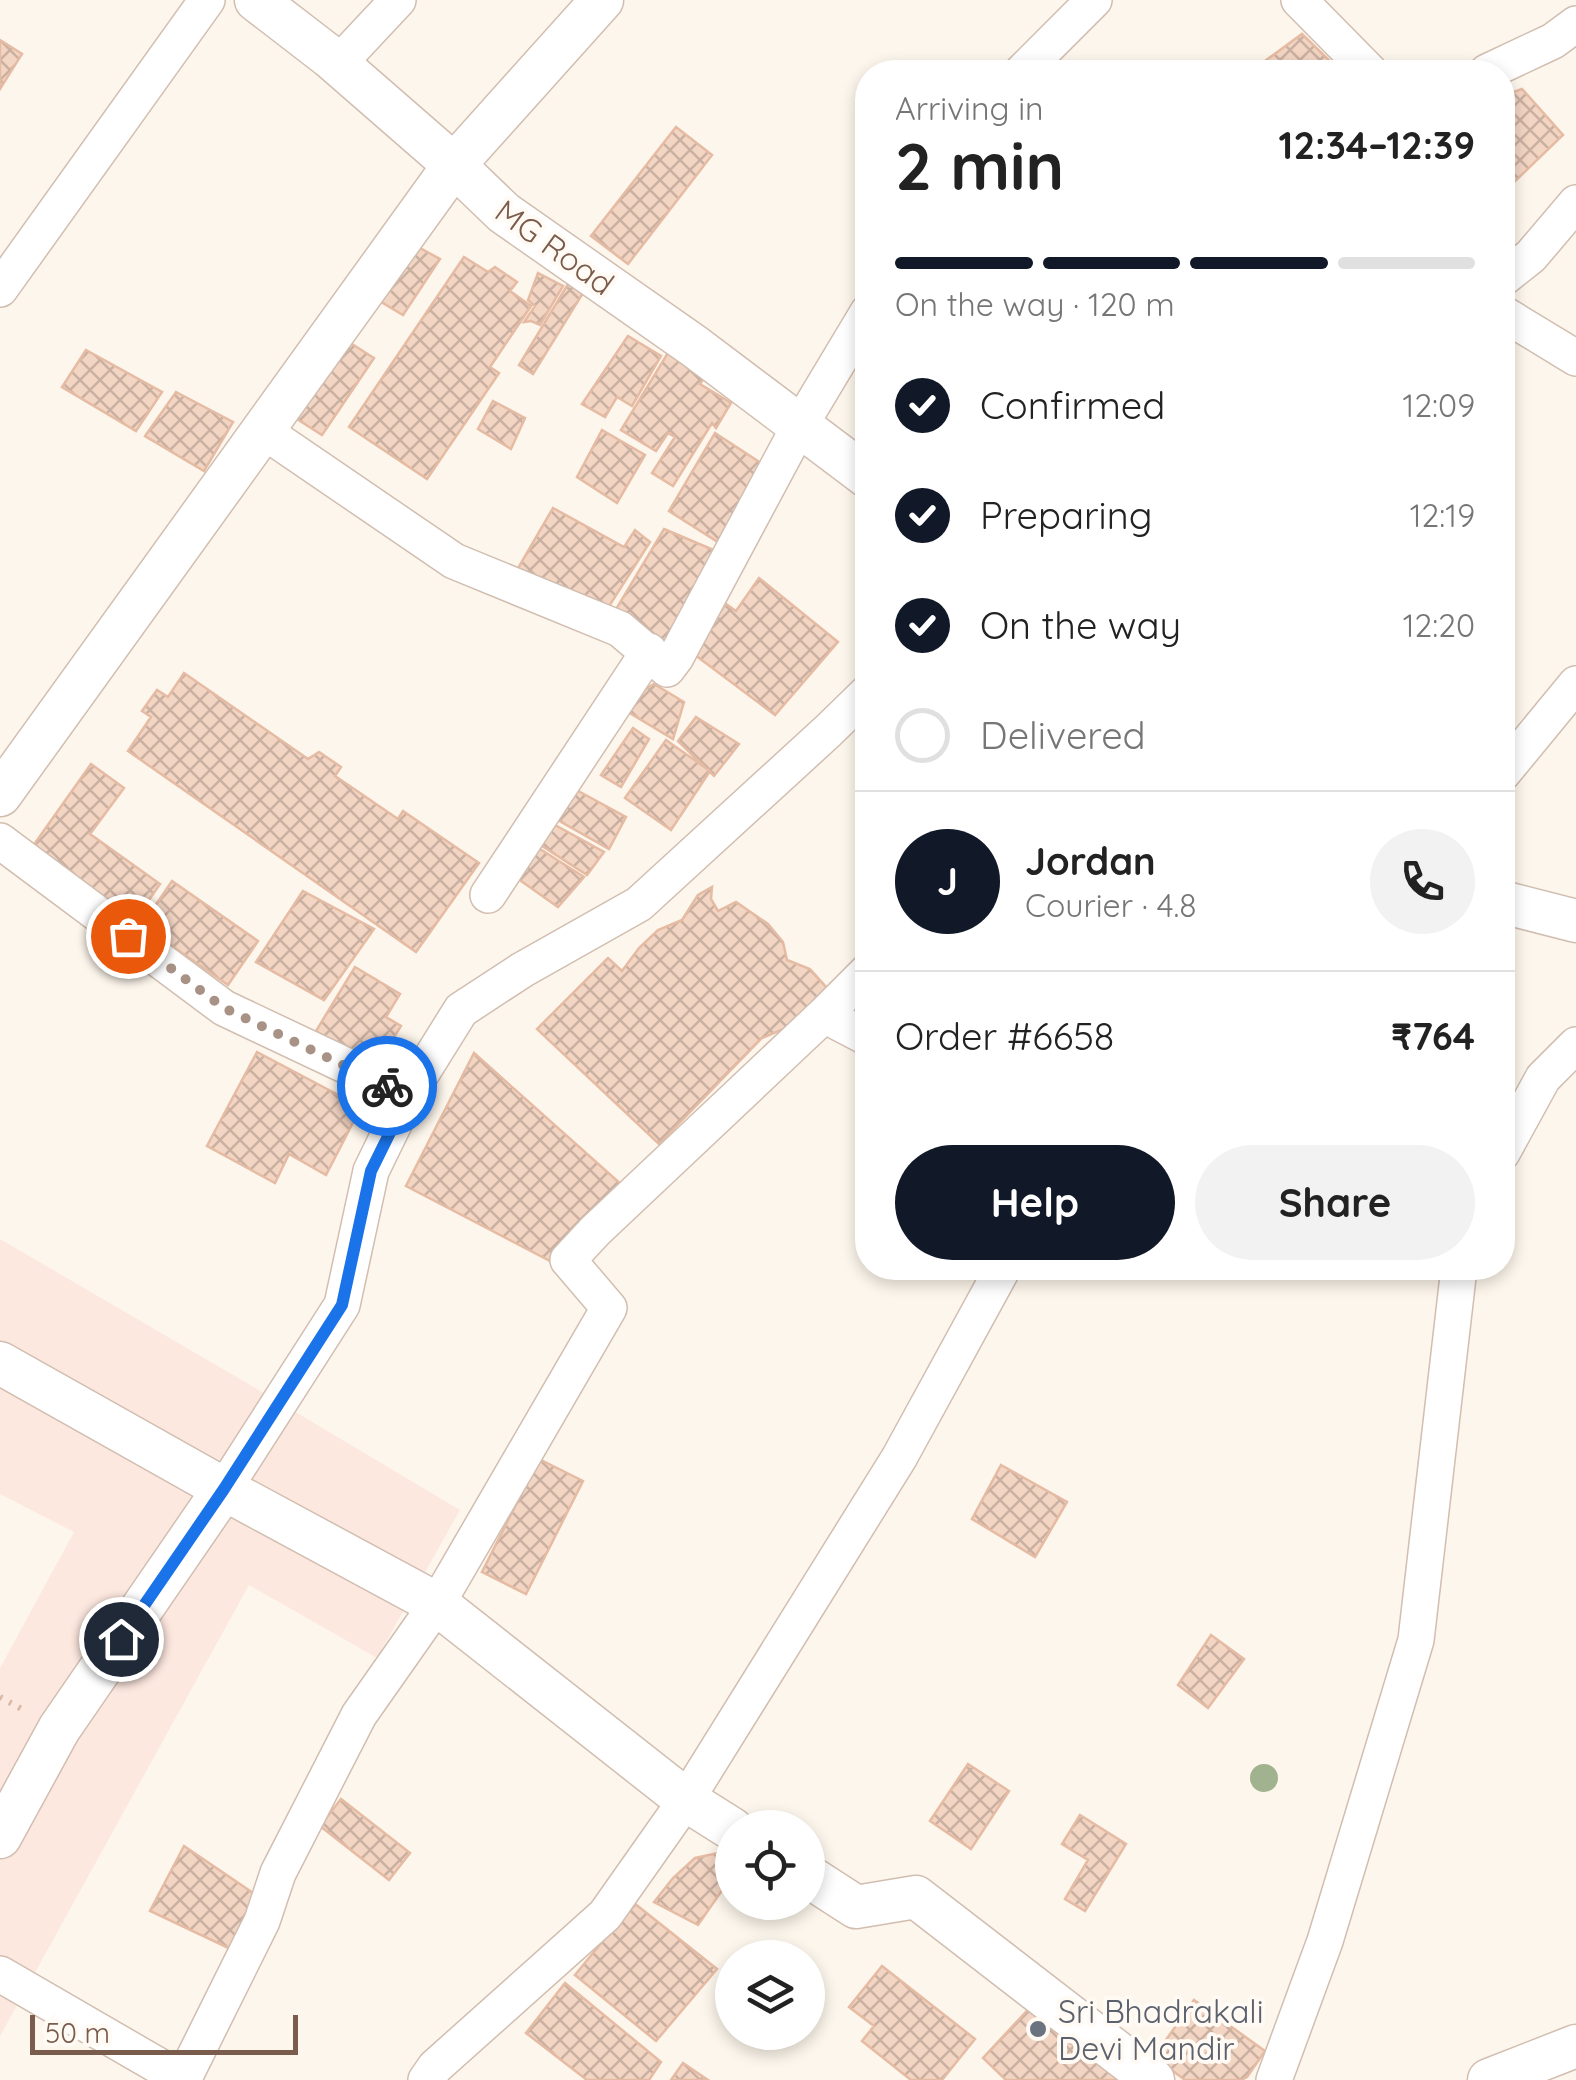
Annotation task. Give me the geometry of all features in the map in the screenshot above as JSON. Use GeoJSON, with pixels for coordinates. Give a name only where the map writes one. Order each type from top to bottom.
{"type":"FeatureCollection","features":[{"type":"Feature","properties":{"kind":"street"},"geometry":{"type":"LineString","coordinates":[[0,288],[208,0]]}},
{"type":"Feature","properties":{"kind":"street","name":"MG Road"},"geometry":{"type":"LineString","coordinates":[[256,0],[338,64],[504,214],[694,346],[855,467]]}},
{"type":"Feature","properties":{"kind":"street"},"geometry":{"type":"LineString","coordinates":[[338,64],[398,0]]}},
{"type":"Feature","properties":{"kind":"street"},"geometry":{"type":"LineString","coordinates":[[0,795],[454,165],[602,0]]}},
{"type":"Feature","properties":{"kind":"street"},"geometry":{"type":"LineString","coordinates":[[1034,60],[1094,0]]}},
{"type":"Feature","properties":{"kind":"street"},"geometry":{"type":"LineString","coordinates":[[1299,0],[1358,60]]}},
{"type":"Feature","properties":{"kind":"street"},"geometry":{"type":"LineString","coordinates":[[1514,60],[1554,42],[1576,24]]}},
{"type":"Feature","properties":{"kind":"street"},"geometry":{"type":"LineString","coordinates":[[1515,269],[1576,204]]}},
{"type":"Feature","properties":{"kind":"street"},"geometry":{"type":"LineString","coordinates":[[1515,321],[1576,358]]}},
{"type":"Feature","properties":{"kind":"street"},"geometry":{"type":"LineString","coordinates":[[262,430],[454,561],[620,629],[667,668],[676,658],[799,427],[855,334]]}},
{"type":"Feature","properties":{"kind":"street"},"geometry":{"type":"LineString","coordinates":[[488,894],[649,651]]}},
{"type":"Feature","properties":{"kind":"street"},"geometry":{"type":"LineString","coordinates":[[1515,758],[1576,684]]}},
{"type":"Feature","properties":{"kind":"street"},"geometry":{"type":"LineString","coordinates":[[0,1838],[59,1729],[224,1489],[342,1305],[371,1171],[408,1096],[461,1010],[522,970],[639,904],[855,705]]}},
{"type":"Feature","properties":{"kind":"street"},"geometry":{"type":"LineString","coordinates":[[0,840],[224,1008],[408,1096]]}},
{"type":"Feature","properties":{"kind":"street"},"geometry":{"type":"LineString","coordinates":[[1515,905],[1576,920]]}},
{"type":"Feature","properties":{"kind":"street"},"geometry":{"type":"LineString","coordinates":[[0,1974],[183,2080],[262,1921],[278,1874],[359,1715],[437,1604],[609,1308],[568,1260],[855,984]]}},
{"type":"Feature","properties":{"kind":"street"},"geometry":{"type":"LineString","coordinates":[[824,1015],[855,1031]]}},
{"type":"Feature","properties":{"kind":"street"},"geometry":{"type":"LineString","coordinates":[[1515,1129],[1543,1078],[1576,1045]]}},
{"type":"Feature","properties":{"kind":"street"},"geometry":{"type":"LineString","coordinates":[[426,2080],[435,2067],[605,1914],[686,1800],[899,1458],[996,1280]]}},
{"type":"Feature","properties":{"kind":"street"},"geometry":{"type":"LineString","coordinates":[[1274,2080],[1325,1941],[1416,1640],[1458,1280]]}},
{"type":"Feature","properties":{"kind":"street"},"geometry":{"type":"LineString","coordinates":[[0,1363],[437,1604],[686,1800],[715,1818]]}},
{"type":"Feature","properties":{"kind":"street"},"geometry":{"type":"LineString","coordinates":[[825,1887],[856,1907],[916,1897],[1153,2080]]}},
{"type":"Feature","properties":{"kind":"street"},"geometry":{"type":"LineString","coordinates":[[1489,2080],[1576,2046]]}},
{"type":"Feature","properties":{"kind":"shaded area"},"geometry":{"type":"Polygon","coordinates":[[[0,1239],[460,1510],[377,1658],[249,1585],[0,2036],[0,1668],[74,1532],[0,1494],[0,1239]]]}},
{"type":"Feature","properties":{"kind":"building"},"geometry":{"type":"Polygon","coordinates":[[[1302,34],[1329,60],[1266,60],[1302,34]]]}},
{"type":"Feature","properties":{"kind":"building"},"geometry":{"type":"Polygon","coordinates":[[[0,40],[22,54],[0,89],[0,40]]]}},
{"type":"Feature","properties":{"kind":"building"},"geometry":{"type":"Polygon","coordinates":[[[1522,89],[1563,135],[1515,181],[1515,91],[1522,89]]]}},
{"type":"Feature","properties":{"kind":"building"},"geometry":{"type":"Polygon","coordinates":[[[676,127],[712,155],[628,264],[591,236],[676,127]]]}},
{"type":"Feature","properties":{"kind":"building"},"geometry":{"type":"Polygon","coordinates":[[[409,242],[440,259],[403,315],[373,297],[409,242]]]}},
{"type":"Feature","properties":{"kind":"building"},"geometry":{"type":"Polygon","coordinates":[[[464,257],[488,272],[495,267],[517,282],[510,291],[531,306],[490,367],[499,373],[427,479],[349,427],[464,257]]]}},
{"type":"Feature","properties":{"kind":"building"},"geometry":{"type":"Polygon","coordinates":[[[538,273],[563,286],[540,325],[524,322],[535,306],[528,300],[538,273]]]}},
{"type":"Feature","properties":{"kind":"building"},"geometry":{"type":"Polygon","coordinates":[[[568,284],[583,293],[533,374],[519,365],[568,284]]]}},
{"type":"Feature","properties":{"kind":"building"},"geometry":{"type":"Polygon","coordinates":[[[628,336],[661,356],[632,406],[617,397],[605,417],[582,404],[628,336]]]}},
{"type":"Feature","properties":{"kind":"building"},"geometry":{"type":"Polygon","coordinates":[[[341,337],[374,358],[322,435],[289,414],[341,337]]]}},
{"type":"Feature","properties":{"kind":"building"},"geometry":{"type":"Polygon","coordinates":[[[674,343],[712,366],[700,384],[731,403],[716,428],[712,423],[673,486],[652,473],[675,437],[668,433],[656,451],[621,430],[674,343]]]}},
{"type":"Feature","properties":{"kind":"building"},"geometry":{"type":"Polygon","coordinates":[[[86,350],[162,392],[136,431],[62,387],[86,350]]]}},
{"type":"Feature","properties":{"kind":"building"},"geometry":{"type":"Polygon","coordinates":[[[176,392],[233,422],[204,471],[145,436],[176,392]]]}},
{"type":"Feature","properties":{"kind":"building"},"geometry":{"type":"Polygon","coordinates":[[[493,401],[525,418],[511,449],[478,429],[493,401]]]}},
{"type":"Feature","properties":{"kind":"building"},"geometry":{"type":"Polygon","coordinates":[[[602,430],[645,455],[617,503],[577,477],[602,430]]]}},
{"type":"Feature","properties":{"kind":"building"},"geometry":{"type":"Polygon","coordinates":[[[715,433],[770,469],[724,546],[669,511],[715,433]]]}},
{"type":"Feature","properties":{"kind":"building"},"geometry":{"type":"Polygon","coordinates":[[[553,508],[624,547],[635,530],[650,542],[606,611],[517,570],[553,508]]]}},
{"type":"Feature","properties":{"kind":"building"},"geometry":{"type":"Polygon","coordinates":[[[664,529],[721,553],[664,644],[612,616],[664,529]]]}},
{"type":"Feature","properties":{"kind":"building"},"geometry":{"type":"Polygon","coordinates":[[[759,578],[838,642],[775,715],[691,652],[726,604],[736,611],[759,578]]]}},
{"type":"Feature","properties":{"kind":"building"},"geometry":{"type":"Polygon","coordinates":[[[184,673],[308,759],[319,752],[341,767],[335,776],[398,819],[403,811],[479,863],[416,952],[128,751],[151,717],[142,711],[157,690],[168,697],[184,673]]]}},
{"type":"Feature","properties":{"kind":"building"},"geometry":{"type":"Polygon","coordinates":[[[654,684],[684,702],[673,739],[618,706],[654,684]]]}},
{"type":"Feature","properties":{"kind":"building"},"geometry":{"type":"Polygon","coordinates":[[[696,717],[739,744],[714,776],[678,741],[696,717]]]}},
{"type":"Feature","properties":{"kind":"building"},"geometry":{"type":"Polygon","coordinates":[[[633,728],[649,739],[621,787],[601,775],[633,728]]]}},
{"type":"Feature","properties":{"kind":"building"},"geometry":{"type":"Polygon","coordinates":[[[666,740],[710,771],[671,830],[625,798],[666,740]]]}},
{"type":"Feature","properties":{"kind":"building"},"geometry":{"type":"Polygon","coordinates":[[[91,764],[124,788],[90,834],[160,884],[135,920],[33,846],[91,764]]]}},
{"type":"Feature","properties":{"kind":"building"},"geometry":{"type":"Polygon","coordinates":[[[569,786],[626,817],[609,849],[549,815],[569,786]]]}},
{"type":"Feature","properties":{"kind":"building"},"geometry":{"type":"Polygon","coordinates":[[[544,819],[604,852],[587,875],[533,840],[544,819]]]}},
{"type":"Feature","properties":{"kind":"building"},"geometry":{"type":"Polygon","coordinates":[[[529,842],[584,877],[558,907],[511,874],[529,842]]]}},
{"type":"Feature","properties":{"kind":"building"},"geometry":{"type":"Polygon","coordinates":[[[172,881],[258,941],[228,985],[142,925],[172,881]]]}},
{"type":"Feature","properties":{"kind":"building"},"geometry":{"type":"Polygon","coordinates":[[[712,887],[711,899],[718,911],[736,902],[768,924],[783,942],[787,960],[810,969],[827,988],[793,1025],[762,1038],[659,1144],[537,1029],[608,958],[622,971],[658,930],[682,920],[698,895],[712,887]]]}},
{"type":"Feature","properties":{"kind":"building"},"geometry":{"type":"Polygon","coordinates":[[[303,891],[374,929],[324,1000],[256,962],[303,891]]]}},
{"type":"Feature","properties":{"kind":"building"},"geometry":{"type":"Polygon","coordinates":[[[355,967],[400,994],[386,1017],[401,1026],[375,1068],[316,1031],[355,967]]]}},
{"type":"Feature","properties":{"kind":"building"},"geometry":{"type":"Polygon","coordinates":[[[257,1052],[361,1107],[326,1175],[289,1154],[275,1183],[207,1146],[257,1052]]]}},
{"type":"Feature","properties":{"kind":"building"},"geometry":{"type":"Polygon","coordinates":[[[474,1053],[622,1185],[550,1261],[406,1186],[474,1053]]]}},
{"type":"Feature","properties":{"kind":"building"},"geometry":{"type":"Polygon","coordinates":[[[539,1459],[583,1481],[526,1594],[482,1572],[539,1459]]]}},
{"type":"Feature","properties":{"kind":"building"},"geometry":{"type":"Polygon","coordinates":[[[1001,1465],[1067,1502],[1035,1557],[972,1519],[1001,1465]]]}},
{"type":"Feature","properties":{"kind":"building"},"geometry":{"type":"Polygon","coordinates":[[[1211,1635],[1244,1659],[1208,1708],[1178,1685],[1211,1635]]]}},
{"type":"Feature","properties":{"kind":"building"},"geometry":{"type":"Polygon","coordinates":[[[968,1764],[1009,1791],[971,1849],[930,1821],[968,1764]]]}},
{"type":"Feature","properties":{"kind":"building"},"geometry":{"type":"Polygon","coordinates":[[[341,1799],[410,1853],[389,1880],[320,1826],[341,1799]]]}},
{"type":"Feature","properties":{"kind":"building"},"geometry":{"type":"Polygon","coordinates":[[[1080,1815],[1126,1844],[1085,1911],[1065,1899],[1088,1860],[1062,1844],[1080,1815]]]}},
{"type":"Feature","properties":{"kind":"building"},"geometry":{"type":"Polygon","coordinates":[[[184,1846],[259,1897],[237,1952],[150,1911],[184,1846]]]}},
{"type":"Feature","properties":{"kind":"building"},"geometry":{"type":"Polygon","coordinates":[[[715,1854],[715,1900],[698,1925],[654,1902],[695,1858],[715,1854]]]}},
{"type":"Feature","properties":{"kind":"building"},"geometry":{"type":"Polygon","coordinates":[[[634,1903],[715,1967],[656,2041],[575,1975],[634,1903]]]}},
{"type":"Feature","properties":{"kind":"building"},"geometry":{"type":"Polygon","coordinates":[[[882,1966],[975,2039],[942,2080],[911,2080],[862,2041],[874,2026],[849,2007],[882,1966]]]}},
{"type":"Feature","properties":{"kind":"building"},"geometry":{"type":"Polygon","coordinates":[[[565,1983],[661,2062],[649,2080],[587,2080],[526,2033],[565,1983]]]}},
{"type":"Feature","properties":{"kind":"building"},"geometry":{"type":"Polygon","coordinates":[[[1194,2000],[1265,2051],[1247,2077],[1185,2080],[1154,2057],[1194,2000]]]}},
{"type":"Feature","properties":{"kind":"building","name":"Sri Bhadrakali Devi Mandir"},"geometry":{"type":"Polygon","coordinates":[[[1036,2001],[1120,2080],[1006,2080],[983,2058],[1036,2001]]]}},
{"type":"Feature","properties":{"kind":"building"},"geometry":{"type":"Polygon","coordinates":[[[683,2063],[708,2080],[671,2080],[683,2063]]]}},
{"type":"Feature","properties":{"kind":"way so far"},"geometry":{"type":"LineString","coordinates":[[128,936],[224,1008],[387,1086]]}},
{"type":"Feature","properties":{"kind":"place","name":"Sri Bhadrakali Devi Mandir"},"geometry":{"type":"Point","coordinates":[1038,2029]}},
{"type":"Feature","properties":{"kind":"route"},"geometry":{"type":"LineString","coordinates":[[121,1639],[224,1489],[342,1305],[371,1171],[408,1096],[387,1086]]}}]}
